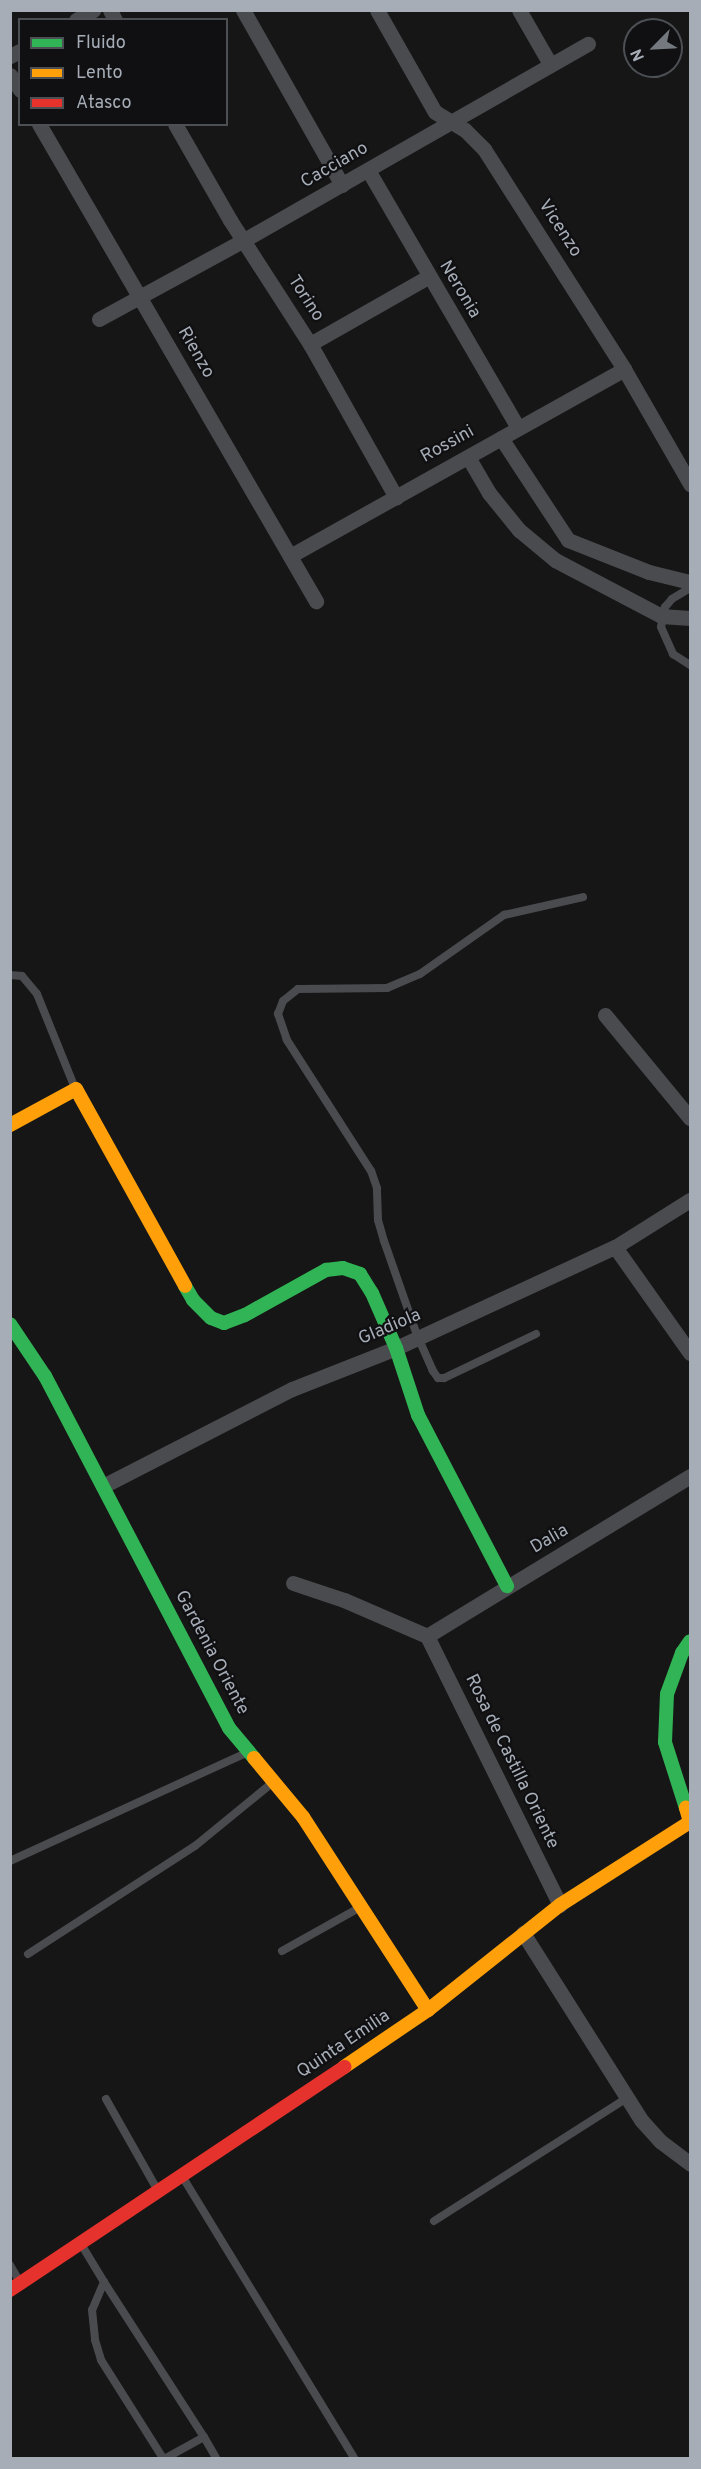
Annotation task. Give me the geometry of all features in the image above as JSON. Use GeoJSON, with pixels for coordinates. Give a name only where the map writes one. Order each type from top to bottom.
{"type":"FeatureCollection","features":[{"type":"Feature","properties":{"kind":"street"},"geometry":{"type":"LineString","coordinates":[[79,18],[93,10]]}},
{"type":"Feature","properties":{"kind":"street"},"geometry":{"type":"LineString","coordinates":[[243,10],[342,185]]}},
{"type":"Feature","properties":{"kind":"street","name":"Vicenzo"},"geometry":{"type":"LineString","coordinates":[[377,10],[435,112],[448,122],[465,130],[484,149],[624,369],[690,484]]}},
{"type":"Feature","properties":{"kind":"street"},"geometry":{"type":"LineString","coordinates":[[519,10],[550,64]]}},
{"type":"Feature","properties":{"kind":"street","name":"Cacciano"},"geometry":{"type":"LineString","coordinates":[[99,319],[342,185],[448,122],[588,44]]}},
{"type":"Feature","properties":{"kind":"street","name":"Rienzo"},"geometry":{"type":"LineString","coordinates":[[40,126],[316,601]]}},
{"type":"Feature","properties":{"kind":"street","name":"Torino"},"geometry":{"type":"LineString","coordinates":[[176,126],[244,240],[310,344],[396,497]]}},
{"type":"Feature","properties":{"kind":"street","name":"Neronia"},"geometry":{"type":"LineString","coordinates":[[368,170],[428,277],[518,428]]}},
{"type":"Feature","properties":{"kind":"street"},"geometry":{"type":"LineString","coordinates":[[310,344],[428,277]]}},
{"type":"Feature","properties":{"kind":"street","name":"Rossini"},"geometry":{"type":"LineString","coordinates":[[290,556],[624,369]]}},
{"type":"Feature","properties":{"kind":"street"},"geometry":{"type":"LineString","coordinates":[[501,438],[567,540],[649,572],[690,582]]}},
{"type":"Feature","properties":{"kind":"street"},"geometry":{"type":"LineString","coordinates":[[468,457],[489,493],[519,530],[555,560],[662,616],[690,618]]}},
{"type":"Feature","properties":{"kind":"street"},"geometry":{"type":"LineString","coordinates":[[555,560],[567,540]]}},
{"type":"Feature","properties":{"kind":"street"},"geometry":{"type":"LineString","coordinates":[[605,1015],[689,1111]]}},
{"type":"Feature","properties":{"kind":"street"},"geometry":{"type":"LineString","coordinates":[[10,1125],[76,1089],[193,1300],[211,1318],[224,1323],[245,1315],[326,1270],[343,1268],[360,1274],[372,1293],[396,1348],[418,1415],[507,1586]]}},
{"type":"Feature","properties":{"kind":"street","name":"Gladiola"},"geometry":{"type":"LineString","coordinates":[[103,1486],[252,1407],[396,1348],[615,1246],[690,1200]]}},
{"type":"Feature","properties":{"kind":"street"},"geometry":{"type":"LineString","coordinates":[[615,1246],[690,1353]]}},
{"type":"Feature","properties":{"kind":"street","name":"Gardenia Oriente"},"geometry":{"type":"LineString","coordinates":[[10,1324],[45,1376],[229,1728],[303,1816],[428,2010]]}},
{"type":"Feature","properties":{"kind":"street","name":"Dalia"},"geometry":{"type":"LineString","coordinates":[[427,1636],[507,1586],[576,1548],[690,1476]]}},
{"type":"Feature","properties":{"kind":"street"},"geometry":{"type":"LineString","coordinates":[[293,1582],[344,1600],[427,1636]]}},
{"type":"Feature","properties":{"kind":"street","name":"Rosa de Castilla Oriente"},"geometry":{"type":"LineString","coordinates":[[427,1636],[560,1905]]}},
{"type":"Feature","properties":{"kind":"street"},"geometry":{"type":"LineString","coordinates":[[690,1641],[682,1653],[667,1694],[665,1742],[690,1822]]}},
{"type":"Feature","properties":{"kind":"street","name":"Quinta Emilia"},"geometry":{"type":"LineString","coordinates":[[15,2287],[428,2010],[560,1905],[690,1822]]}},
{"type":"Feature","properties":{"kind":"street"},"geometry":{"type":"LineString","coordinates":[[523,1933],[627,2098],[660,2141],[690,2164]]}},
{"type":"Feature","properties":{"kind":"lane"},"geometry":{"type":"LineString","coordinates":[[690,588],[672,599],[662,616],[661,627],[673,654],[690,665]]}},
{"type":"Feature","properties":{"kind":"lane"},"geometry":{"type":"LineString","coordinates":[[536,1334],[444,1378],[438,1378],[418,1338],[384,1240],[378,1220],[377,1188],[371,1171],[287,1040],[278,1014],[283,1001],[298,989],[387,988],[420,975],[504,915],[583,897]]}},
{"type":"Feature","properties":{"kind":"lane"},"geometry":{"type":"LineString","coordinates":[[10,975],[22,976],[38,994],[76,1089]]}},
{"type":"Feature","properties":{"kind":"lane"},"geometry":{"type":"LineString","coordinates":[[10,1862],[250,1751]]}},
{"type":"Feature","properties":{"kind":"lane"},"geometry":{"type":"LineString","coordinates":[[28,1954],[195,1846],[274,1781]]}},
{"type":"Feature","properties":{"kind":"lane"},"geometry":{"type":"LineString","coordinates":[[282,1951],[361,1907]]}},
{"type":"Feature","properties":{"kind":"lane"},"geometry":{"type":"LineString","coordinates":[[434,2221],[627,2098]]}},
{"type":"Feature","properties":{"kind":"lane"},"geometry":{"type":"LineString","coordinates":[[106,2099],[159,2192]]}},
{"type":"Feature","properties":{"kind":"lane"},"geometry":{"type":"LineString","coordinates":[[182,2176],[354,2458]]}},
{"type":"Feature","properties":{"kind":"lane"},"geometry":{"type":"LineString","coordinates":[[81,2244],[216,2458]]}},
{"type":"Feature","properties":{"kind":"lane"},"geometry":{"type":"LineString","coordinates":[[10,2265],[15,2287]]}},
{"type":"Feature","properties":{"kind":"lane"},"geometry":{"type":"LineString","coordinates":[[104,2282],[92,2310],[95,2340],[101,2360],[164,2458],[204,2437]]}},
{"type":"Feature","properties":{"kind":"traffic: fast"},"geometry":{"type":"LineString","coordinates":[[185,1286],[193,1300],[211,1318],[224,1323],[245,1315],[326,1270],[343,1268],[360,1274],[372,1293],[396,1348],[418,1415],[507,1586]]}},
{"type":"Feature","properties":{"kind":"traffic: fast"},"geometry":{"type":"LineString","coordinates":[[10,1324],[45,1376],[229,1728],[254,1758]]}},
{"type":"Feature","properties":{"kind":"traffic: fast"},"geometry":{"type":"LineString","coordinates":[[686,1808],[665,1742],[667,1694],[682,1653],[690,1641]]}},
{"type":"Feature","properties":{"kind":"traffic: slow"},"geometry":{"type":"LineString","coordinates":[[10,1125],[76,1089],[185,1286]]}},
{"type":"Feature","properties":{"kind":"traffic: slow"},"geometry":{"type":"LineString","coordinates":[[254,1758],[303,1817],[428,2010]]}},
{"type":"Feature","properties":{"kind":"traffic: slow"},"geometry":{"type":"LineString","coordinates":[[344,2067],[428,2010],[560,1905],[690,1822],[686,1808]]}},
{"type":"Feature","properties":{"kind":"traffic: jam"},"geometry":{"type":"LineString","coordinates":[[10,2290],[344,2067]]}}]}
